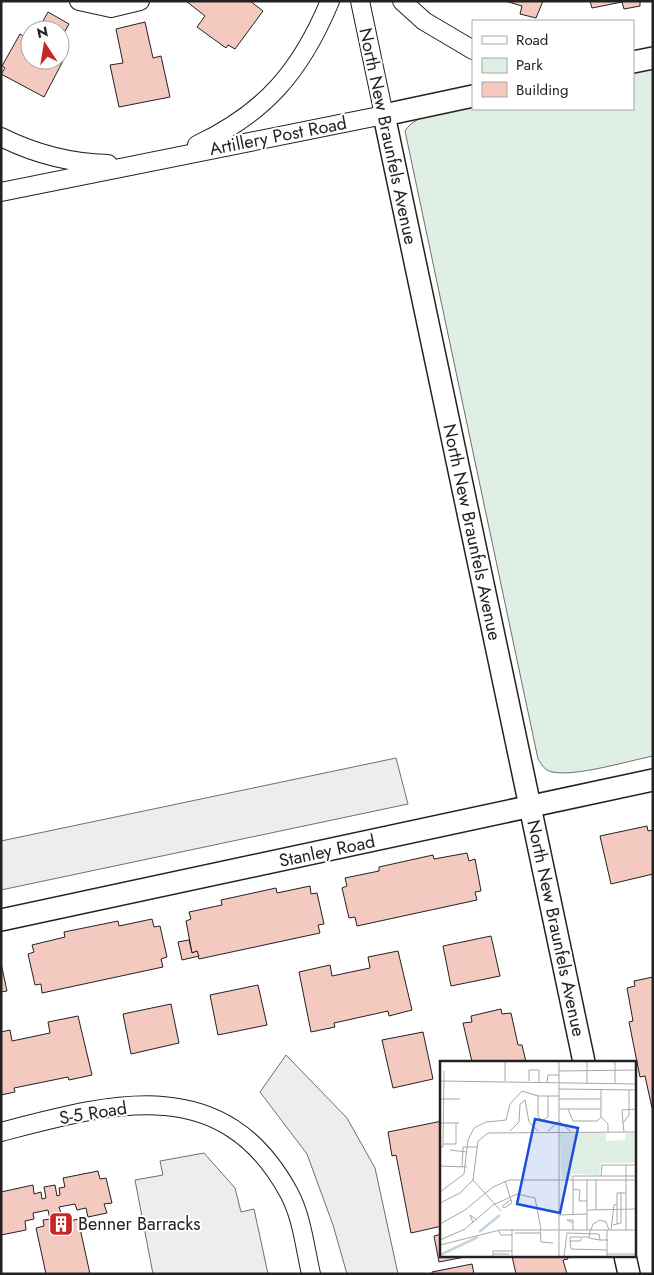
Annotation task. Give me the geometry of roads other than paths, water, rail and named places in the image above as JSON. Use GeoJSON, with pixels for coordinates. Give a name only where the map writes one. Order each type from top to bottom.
{"type":"FeatureCollection","features":[{"type":"Feature","properties":{"kind":"street"},"geometry":{"type":"LineString","coordinates":[[79,1],[111,8],[140,1]]}},
{"type":"Feature","properties":{"kind":"street","name":"Artillery Post Road"},"geometry":{"type":"LineString","coordinates":[[172,157],[239,122],[275,92],[291,74],[316,35],[330,1]]}},
{"type":"Feature","properties":{"kind":"street","name":"North New Braunfels Avenue"},"geometry":{"type":"LineString","coordinates":[[360,1],[584,1061]]}},
{"type":"Feature","properties":{"kind":"street"},"geometry":{"type":"LineString","coordinates":[[402,1],[424,21],[472,49]]}},
{"type":"Feature","properties":{"kind":"street"},"geometry":{"type":"LineString","coordinates":[[634,62],[653,58]]}},
{"type":"Feature","properties":{"kind":"street"},"geometry":{"type":"LineString","coordinates":[[384,115],[472,96]]}},
{"type":"Feature","properties":{"kind":"street","name":"Artillery Post Road"},"geometry":{"type":"LineString","coordinates":[[1,192],[384,115]]}},
{"type":"Feature","properties":{"kind":"street"},"geometry":{"type":"LineString","coordinates":[[1,137],[47,156],[71,161],[133,165]]}},
{"type":"Feature","properties":{"kind":"street","name":"Stanley Road"},"geometry":{"type":"LineString","coordinates":[[1,920],[531,808],[653,780]]}},
{"type":"Feature","properties":{"kind":"street","name":"S-5 Road"},"geometry":{"type":"LineString","coordinates":[[1,1132],[115,1107],[160,1105],[186,1108],[226,1123],[268,1160],[290,1194],[311,1274]]}},
{"type":"Feature","properties":{"kind":"street"},"geometry":{"type":"LineString","coordinates":[[625,1258],[629,1274]]}},
{"type":"Feature","properties":{"kind":"place","name":"Benner Barracks"},"geometry":{"type":"Point","coordinates":[61,1224]}}]}
